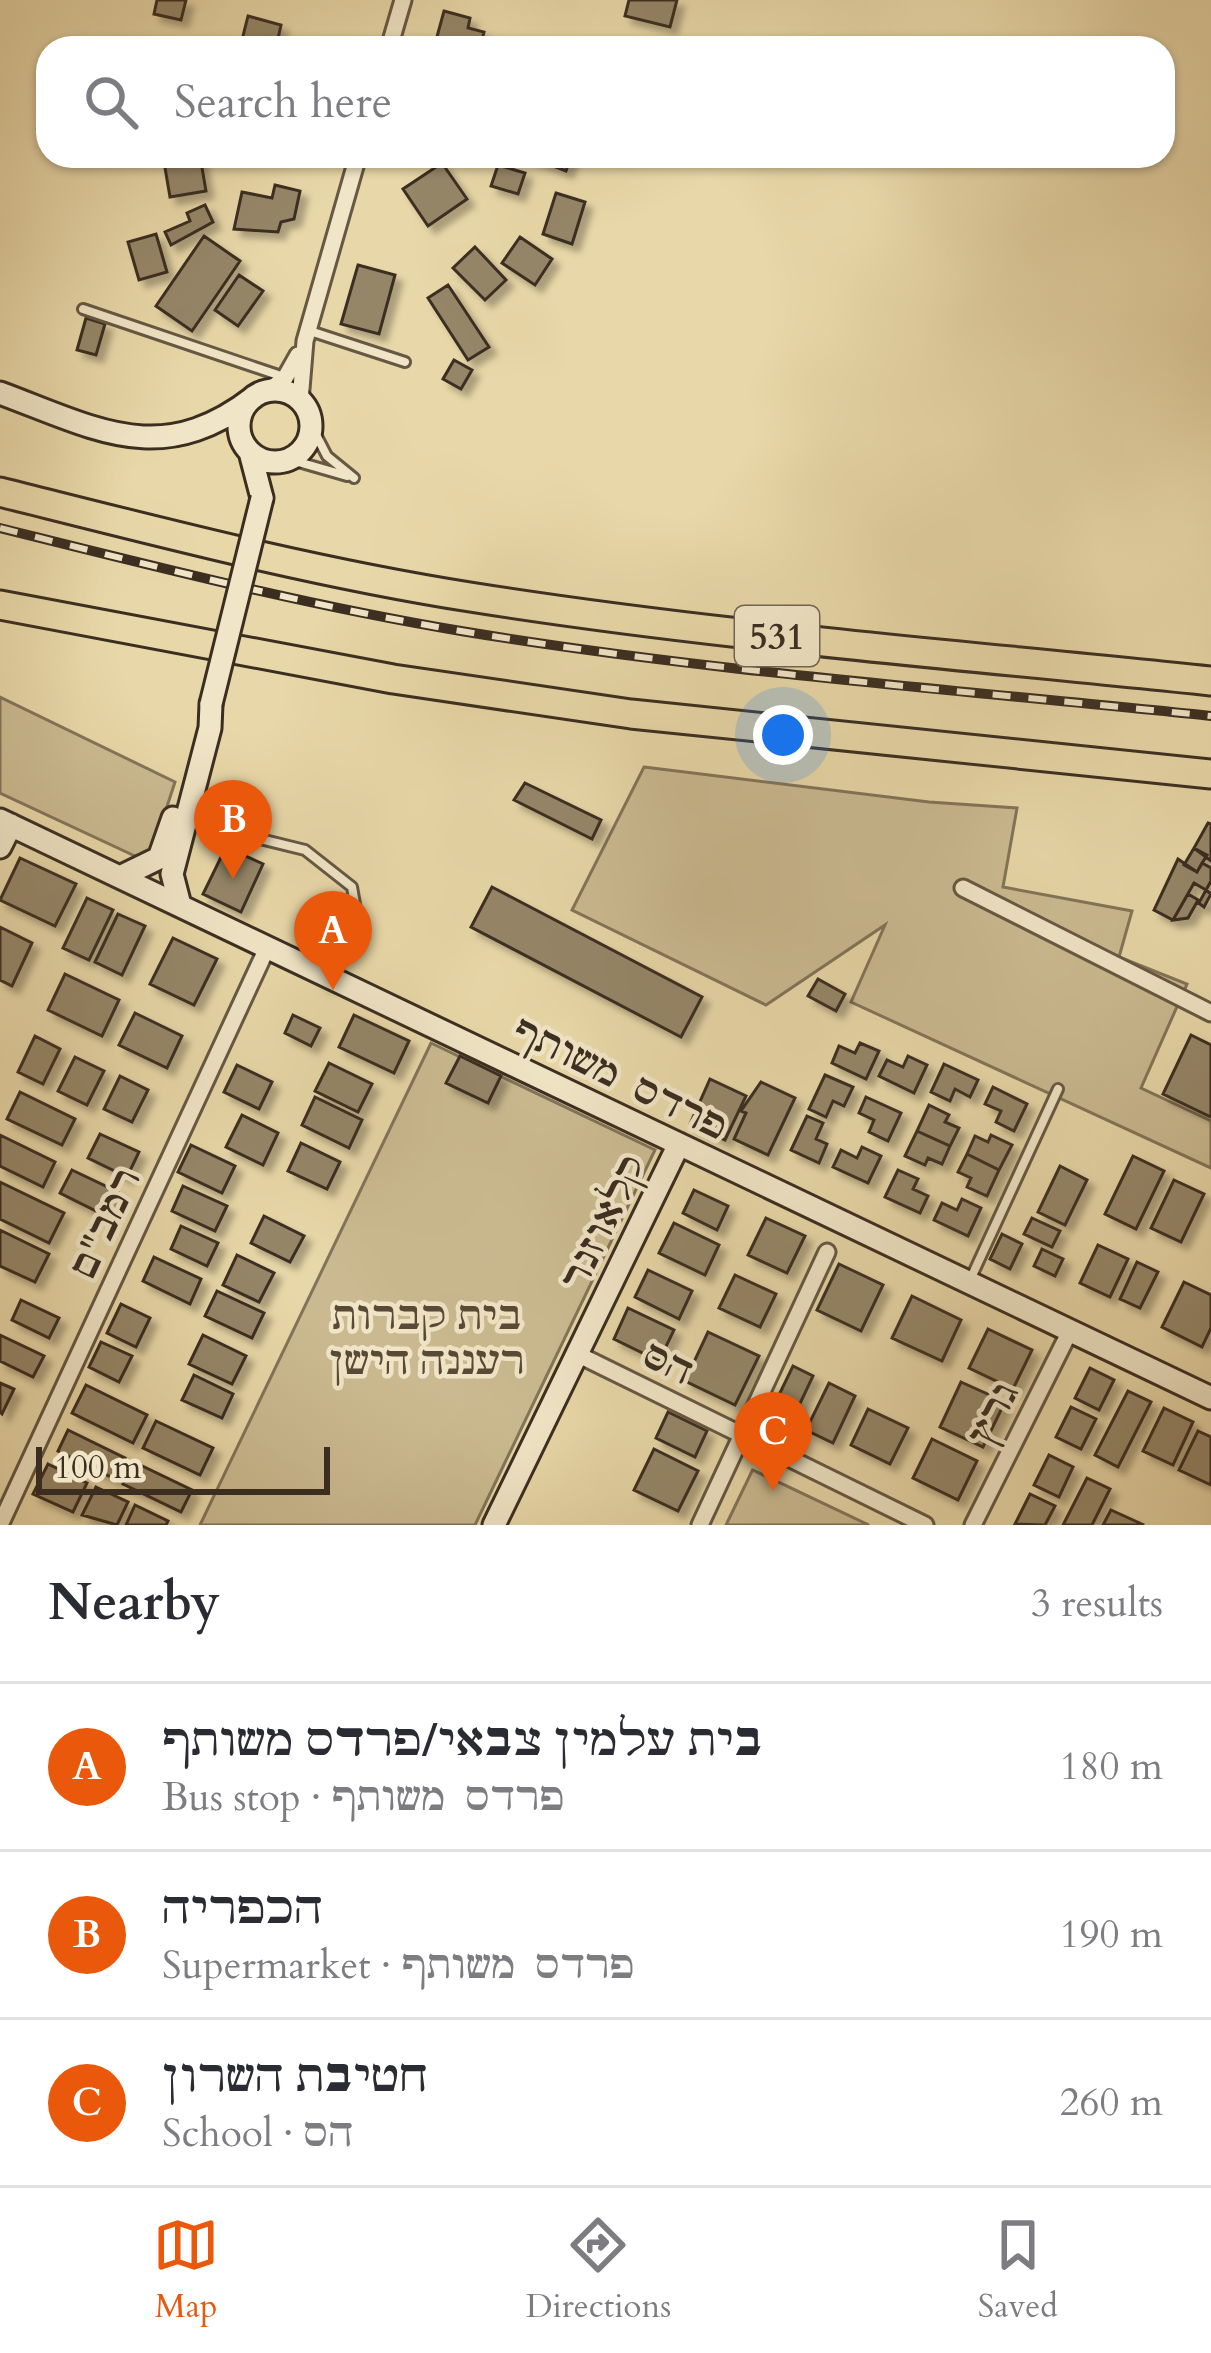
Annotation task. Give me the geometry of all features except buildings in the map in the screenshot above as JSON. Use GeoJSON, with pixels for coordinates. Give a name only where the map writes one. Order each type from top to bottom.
{"type":"FeatureCollection","features":[{"type":"Feature","properties":{"kind":"highway"},"geometry":{"type":"LineString","coordinates":[[0,476],[345,574]]}},
{"type":"Feature","properties":{"kind":"highway","name":"531"},"geometry":{"type":"LineString","coordinates":[[0,492],[345,574],[643,622],[1211,678]]}},
{"type":"Feature","properties":{"kind":"highway","name":"531"},"geometry":{"type":"LineString","coordinates":[[0,587],[278,658],[632,714],[1211,774]]}},
{"type":"Feature","properties":{"kind":"highway"},"geometry":{"type":"LineString","coordinates":[[0,605],[278,658]]}},
{"type":"Feature","properties":{"kind":"highway"},"geometry":{"type":"LineString","coordinates":[[1086,761],[1211,786]]}},
{"type":"Feature","properties":{"kind":"street"},"geometry":{"type":"LineString","coordinates":[[395,36],[403,0]]}},
{"type":"Feature","properties":{"kind":"street"},"geometry":{"type":"LineString","coordinates":[[120,877],[159,857],[211,704],[262,498],[287,460],[303,448],[310,422],[300,400],[306,336],[355,168]]}},
{"type":"Feature","properties":{"kind":"street"},"geometry":{"type":"LineString","coordinates":[[262,498],[239,419],[269,389],[306,336]]}},
{"type":"Feature","properties":{"kind":"street"},"geometry":{"type":"LineString","coordinates":[[269,389],[300,400]]}},
{"type":"Feature","properties":{"kind":"street"},"geometry":{"type":"LineString","coordinates":[[0,393],[122,437],[149,441],[230,416],[269,389]]}},
{"type":"Feature","properties":{"kind":"street"},"geometry":{"type":"LineString","coordinates":[[190,432],[287,460]]}},
{"type":"Feature","properties":{"kind":"street"},"geometry":{"type":"LineString","coordinates":[[180,905],[172,874],[210,728],[211,704]]}},
{"type":"Feature","properties":{"kind":"street"},"geometry":{"type":"LineString","coordinates":[[0,848],[5,822]]}},
{"type":"Feature","properties":{"kind":"street","name":"פרדס משותף"},"geometry":{"type":"LineString","coordinates":[[5,822],[1211,1398]]}},
{"type":"Feature","properties":{"kind":"street"},"geometry":{"type":"LineString","coordinates":[[963,888],[1211,1012]]}},
{"type":"Feature","properties":{"kind":"street","name":"רמב\"ם"},"geometry":{"type":"LineString","coordinates":[[0,1525],[267,948]]}},
{"type":"Feature","properties":{"kind":"street","name":"קלאוזנר"},"geometry":{"type":"LineString","coordinates":[[494,1525],[679,1144]]}},
{"type":"Feature","properties":{"kind":"street"},"geometry":{"type":"LineString","coordinates":[[700,1525],[827,1252]]}},
{"type":"Feature","properties":{"kind":"street","name":"גרץ"},"geometry":{"type":"LineString","coordinates":[[973,1525],[1070,1331]]}},
{"type":"Feature","properties":{"kind":"street","name":"הס"},"geometry":{"type":"LineString","coordinates":[[577,1354],[925,1525]]}},
{"type":"Feature","properties":{"kind":"lane"},"geometry":{"type":"LineString","coordinates":[[82,309],[269,389]]}},
{"type":"Feature","properties":{"kind":"lane"},"geometry":{"type":"LineString","coordinates":[[306,336],[406,362]]}},
{"type":"Feature","properties":{"kind":"lane"},"geometry":{"type":"LineString","coordinates":[[287,460],[354,478],[327,456],[310,422]]}},
{"type":"Feature","properties":{"kind":"lane"},"geometry":{"type":"LineString","coordinates":[[185,821],[305,850],[352,886],[358,921],[311,968]]}},
{"type":"Feature","properties":{"kind":"lane"},"geometry":{"type":"LineString","coordinates":[[970,1281],[1058,1089]]}},
{"type":"Feature","properties":{"kind":"green space"},"geometry":{"type":"Polygon","coordinates":[[[0,697],[175,782],[151,855],[135,856],[0,793],[0,697]]]}},
{"type":"Feature","properties":{"kind":"green space"},"geometry":{"type":"Polygon","coordinates":[[[644,767],[929,802],[1017,808],[1003,887],[1132,911],[1119,957],[1187,984],[1141,1088],[1211,1121],[1211,1168],[851,1002],[885,925],[766,1005],[572,910],[644,767]]]}},
{"type":"Feature","properties":{"kind":"green space","name":"בית קברות רעננה הישן"},"geometry":{"type":"Polygon","coordinates":[[[431,1043],[655,1150],[475,1525],[200,1525],[431,1043]]]}},
{"type":"Feature","properties":{"kind":"green space"},"geometry":{"type":"Polygon","coordinates":[[[753,1470],[869,1525],[726,1525],[753,1470]]]}},
{"type":"Feature","properties":{"kind":"railway"},"geometry":{"type":"LineString","coordinates":[[0,528],[287,597],[461,631],[741,669],[1211,716]]}},
{"type":"Feature","properties":{"kind":"place","name":"הכפריה"},"geometry":{"type":"Point","coordinates":[233,879]}},
{"type":"Feature","properties":{"kind":"place","name":"בית עלמין צבאי/פרדס משותף"},"geometry":{"type":"Point","coordinates":[333,990]}},
{"type":"Feature","properties":{"kind":"place","name":"חטיבת השרון"},"geometry":{"type":"Point","coordinates":[773,1491]}}]}
